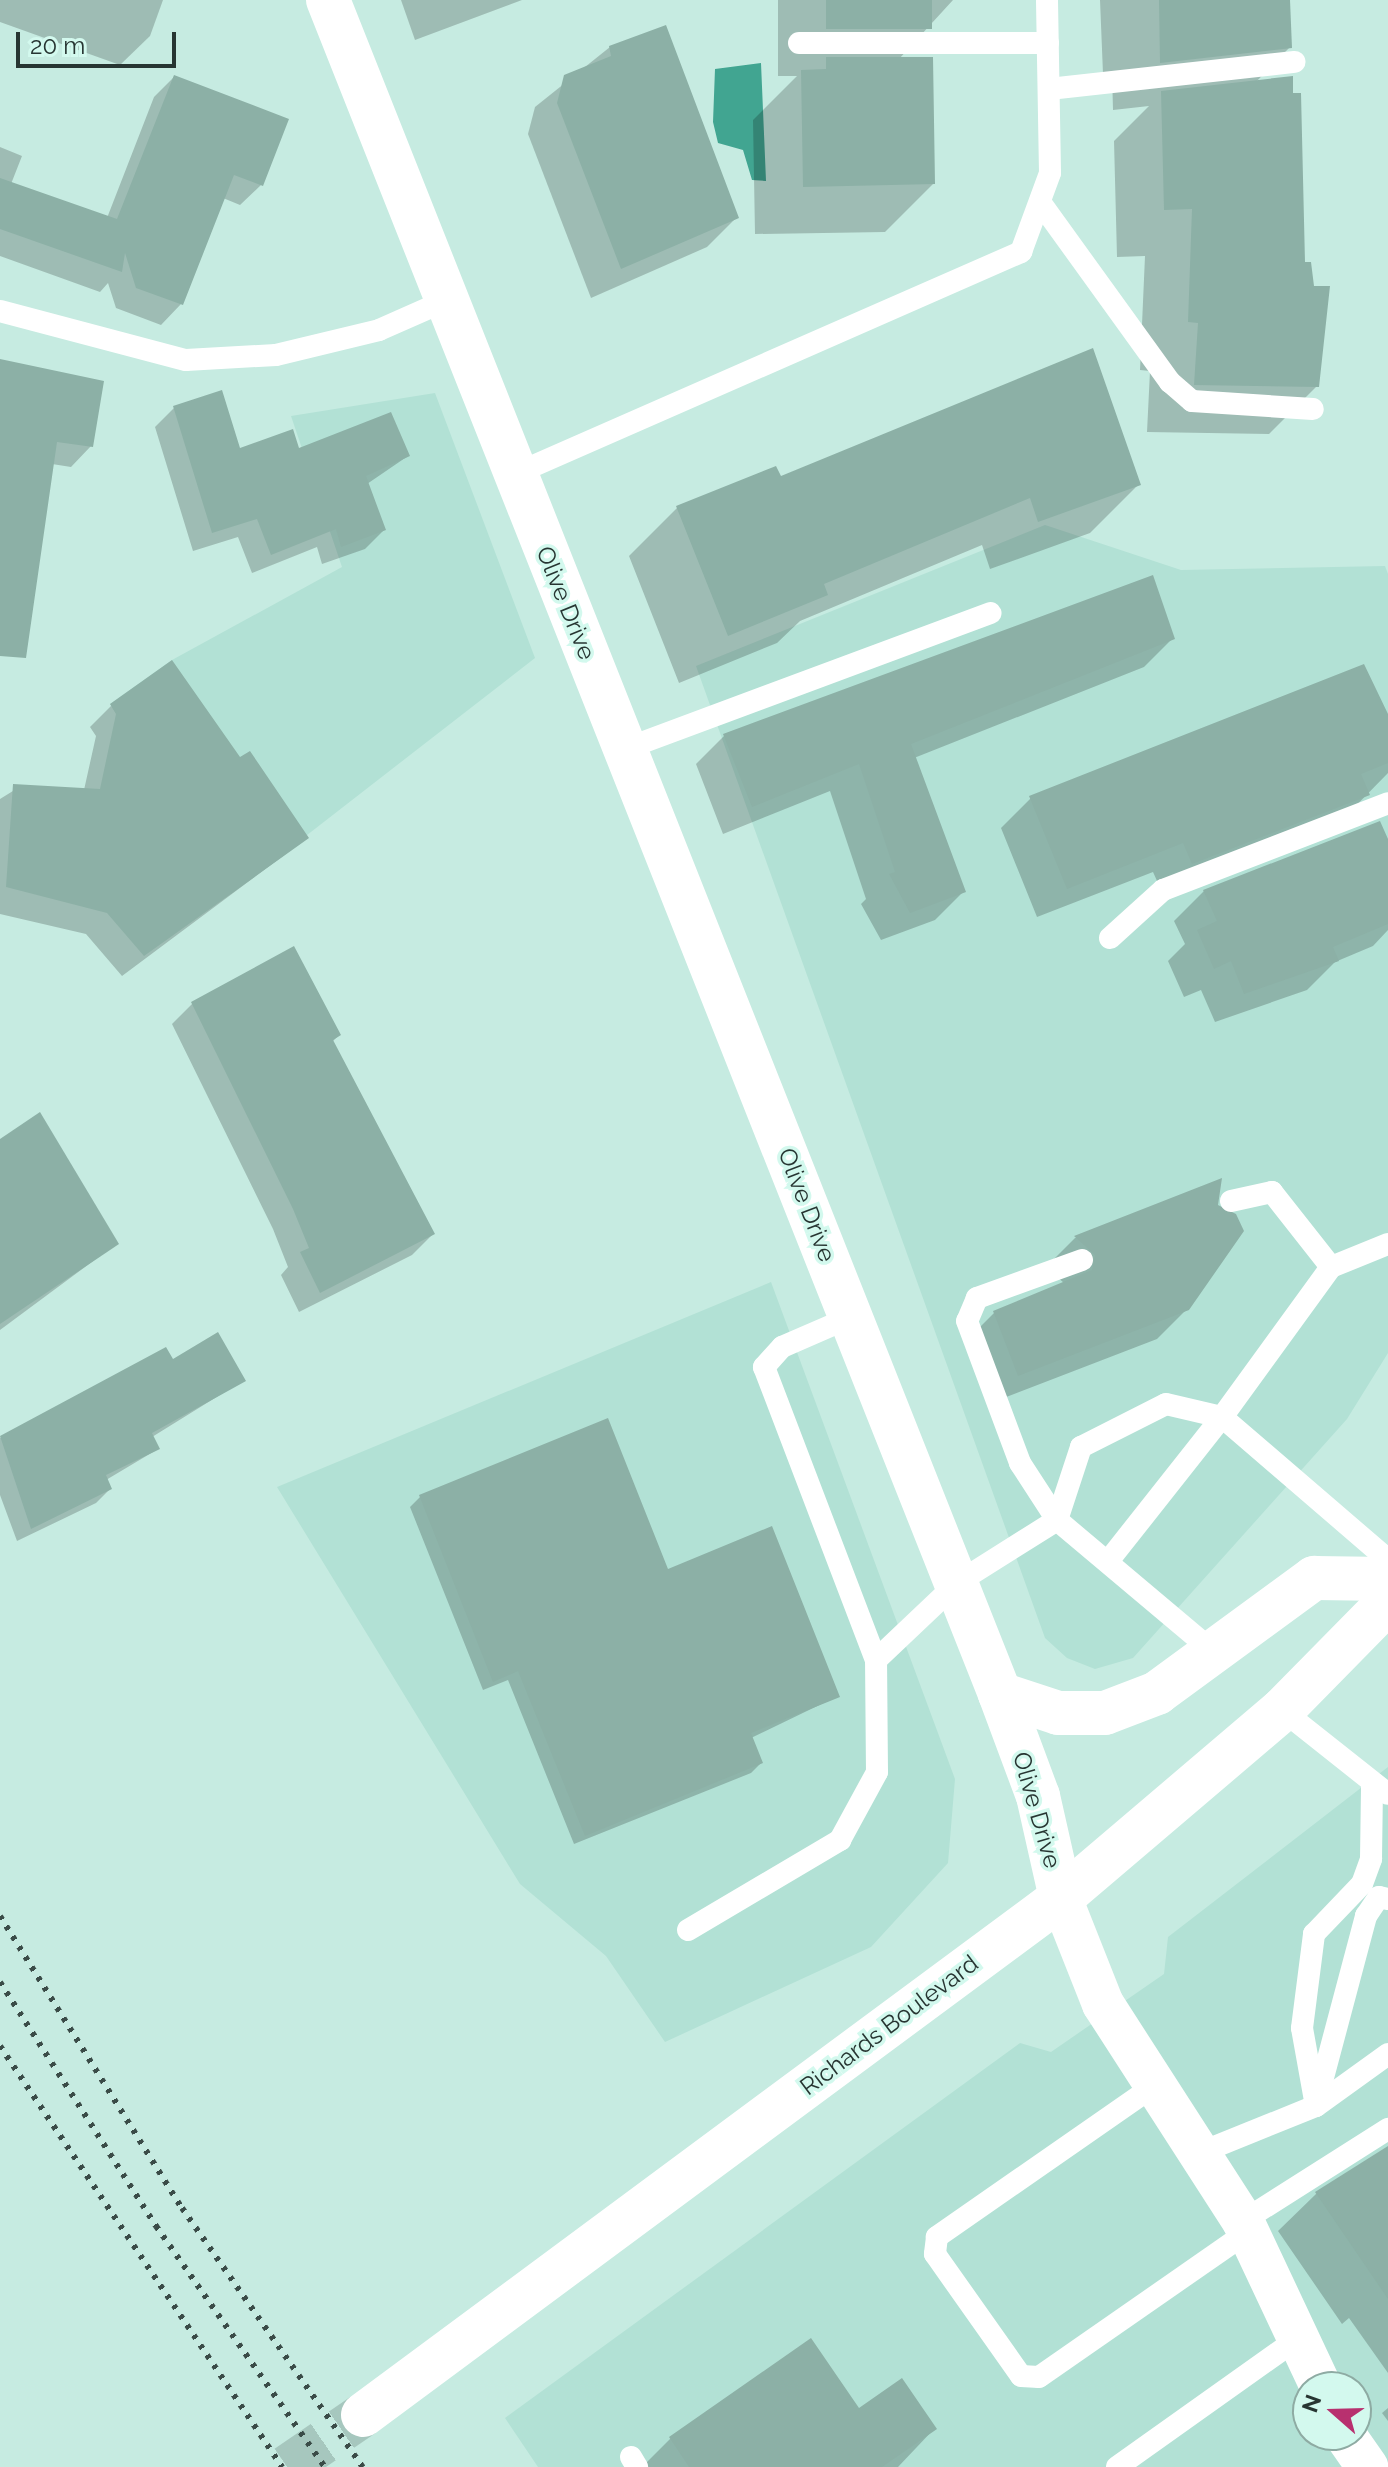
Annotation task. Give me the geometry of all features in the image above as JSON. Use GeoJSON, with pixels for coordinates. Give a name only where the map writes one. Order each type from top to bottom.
{"type":"FeatureCollection","features":[{"type":"Feature","properties":{"kind":"street","name":"Olive Drive"},"geometry":{"type":"LineString","coordinates":[[328,0],[1000,1694],[1038,1796],[1061,1898],[1077,1951],[1151,2088],[1246,2226],[1303,2335],[1315,2371]]}},
{"type":"Feature","properties":{"kind":"street"},"geometry":{"type":"LineString","coordinates":[[1000,1694],[1058,1713],[1105,1713],[1157,1693],[1209,1648],[1314,1578],[1388,1579]]}},
{"type":"Feature","properties":{"kind":"street","name":"Richards Boulevard"},"geometry":{"type":"LineString","coordinates":[[363,2415],[1061,1898],[1282,1710],[1388,1602]]}},
{"type":"Feature","properties":{"kind":"lane"},"geometry":{"type":"LineString","coordinates":[[515,474],[1021,252],[1050,173],[1047,0]]}},
{"type":"Feature","properties":{"kind":"lane"},"geometry":{"type":"LineString","coordinates":[[799,43],[1048,43]]}},
{"type":"Feature","properties":{"kind":"lane"},"geometry":{"type":"LineString","coordinates":[[1049,89],[1295,62]]}},
{"type":"Feature","properties":{"kind":"lane"},"geometry":{"type":"LineString","coordinates":[[1040,202],[1170,382],[1192,401],[1313,409]]}},
{"type":"Feature","properties":{"kind":"lane"},"geometry":{"type":"LineString","coordinates":[[0,311],[186,360],[276,355],[379,330],[447,300]]}},
{"type":"Feature","properties":{"kind":"lane"},"geometry":{"type":"LineString","coordinates":[[625,749],[991,613]]}},
{"type":"Feature","properties":{"kind":"lane"},"geometry":{"type":"LineString","coordinates":[[1110,938],[1163,890],[1388,803]]}},
{"type":"Feature","properties":{"kind":"lane"},"geometry":{"type":"LineString","coordinates":[[1231,1201],[1272,1192],[1331,1267]]}},
{"type":"Feature","properties":{"kind":"lane"},"geometry":{"type":"LineString","coordinates":[[1110,1559],[1222,1417],[1331,1267],[1385,1248]]}},
{"type":"Feature","properties":{"kind":"lane"},"geometry":{"type":"LineString","coordinates":[[1082,1260],[977,1298],[967,1321],[1020,1463],[1057,1520],[1110,1559],[1209,1648]]}},
{"type":"Feature","properties":{"kind":"lane"},"geometry":{"type":"LineString","coordinates":[[688,1930],[840,1840],[877,1772],[876,1660],[764,1367],[782,1347],[851,1317]]}},
{"type":"Feature","properties":{"kind":"lane"},"geometry":{"type":"LineString","coordinates":[[876,1660],[957,1583],[1057,1520],[1081,1447],[1166,1404],[1222,1417],[1388,1560]]}},
{"type":"Feature","properties":{"kind":"lane"},"geometry":{"type":"LineString","coordinates":[[1282,1710],[1380,1791],[1371,1859],[1362,1884],[1314,1934],[1302,2028],[1316,2106]]}},
{"type":"Feature","properties":{"kind":"lane"},"geometry":{"type":"LineString","coordinates":[[1316,2106],[1366,1916],[1379,1897],[1388,1899]]}},
{"type":"Feature","properties":{"kind":"lane"},"geometry":{"type":"LineString","coordinates":[[1197,2154],[1316,2106],[1388,2054]]}},
{"type":"Feature","properties":{"kind":"lane"},"geometry":{"type":"LineString","coordinates":[[1151,2088],[937,2237],[935,2254],[1021,2376],[1039,2377],[1246,2226],[1388,2129]]}},
{"type":"Feature","properties":{"kind":"lane"},"geometry":{"type":"LineString","coordinates":[[1117,2467],[1303,2335]]}},
{"type":"Feature","properties":{"kind":"shaded area"},"geometry":{"type":"Polygon","coordinates":[[[761,63],[766,181],[752,180],[743,150],[718,143],[713,122],[715,69],[761,63]]]}},
{"type":"Feature","properties":{"kind":"shaded area"},"geometry":{"type":"Polygon","coordinates":[[[435,393],[535,658],[231,894],[110,704],[172,660],[342,567],[291,416],[435,393]]]}},
{"type":"Feature","properties":{"kind":"shaded area"},"geometry":{"type":"Polygon","coordinates":[[[1045,525],[1181,570],[1385,566],[1388,574],[1388,1353],[1347,1419],[1133,1658],[1095,1669],[1067,1658],[1045,1638],[696,666],[1045,525]]]}},
{"type":"Feature","properties":{"kind":"shaded area"},"geometry":{"type":"Polygon","coordinates":[[[771,1282],[955,1779],[948,1863],[871,1947],[665,2042],[606,1956],[520,1884],[277,1487],[771,1282]]]}},
{"type":"Feature","properties":{"kind":"shaded area"},"geometry":{"type":"Polygon","coordinates":[[[1388,1767],[1388,2467],[538,2467],[505,2418],[1020,2043],[1051,2052],[1164,1974],[1168,1937],[1388,1767]]]}},
{"type":"Feature","properties":{"kind":"building"},"geometry":{"type":"Polygon","coordinates":[[[826,0],[932,0],[932,29],[826,29],[826,0]]]}},
{"type":"Feature","properties":{"kind":"building"},"geometry":{"type":"Polygon","coordinates":[[[1159,0],[1290,0],[1292,48],[1160,63],[1159,0]]]}},
{"type":"Feature","properties":{"kind":"building"},"geometry":{"type":"Polygon","coordinates":[[[666,25],[739,218],[621,269],[557,103],[564,75],[611,56],[609,46],[666,25]]]}},
{"type":"Feature","properties":{"kind":"building"},"geometry":{"type":"Polygon","coordinates":[[[826,57],[933,57],[935,184],[803,187],[801,70],[826,69],[826,57]]]}},
{"type":"Feature","properties":{"kind":"building"},"geometry":{"type":"Polygon","coordinates":[[[174,75],[289,119],[263,186],[234,175],[183,305],[136,288],[125,253],[122,272],[0,229],[0,178],[117,219],[174,75]]]}},
{"type":"Feature","properties":{"kind":"building"},"geometry":{"type":"Polygon","coordinates":[[[1293,76],[1293,93],[1301,93],[1305,262],[1311,262],[1314,286],[1330,286],[1319,387],[1194,385],[1198,323],[1188,322],[1192,209],[1164,210],[1161,91],[1293,76]]]}},
{"type":"Feature","properties":{"kind":"building"},"geometry":{"type":"Polygon","coordinates":[[[1093,348],[1141,485],[1038,522],[1030,498],[824,584],[828,595],[728,636],[676,506],[776,466],[781,476],[1093,348]]]}},
{"type":"Feature","properties":{"kind":"building"},"geometry":{"type":"Polygon","coordinates":[[[0,359],[104,381],[93,447],[57,442],[26,658],[0,656],[0,359]]]}},
{"type":"Feature","properties":{"kind":"building"},"geometry":{"type":"Polygon","coordinates":[[[222,390],[240,448],[293,429],[299,448],[391,412],[410,456],[366,476],[386,530],[341,547],[336,529],[271,555],[257,519],[212,533],[173,406],[222,390]]]}},
{"type":"Feature","properties":{"kind":"building"},"geometry":{"type":"Polygon","coordinates":[[[1153,575],[1175,639],[911,744],[966,892],[910,913],[889,874],[895,872],[859,764],[752,807],[723,734],[1153,575]]]}},
{"type":"Feature","properties":{"kind":"building"},"geometry":{"type":"Polygon","coordinates":[[[172,660],[240,757],[250,751],[309,838],[144,956],[107,913],[6,887],[13,784],[100,789],[116,714],[110,704],[172,660]]]}},
{"type":"Feature","properties":{"kind":"building"},"geometry":{"type":"Polygon","coordinates":[[[1364,664],[1388,714],[1388,763],[1361,774],[1370,795],[1192,864],[1183,843],[1067,889],[1029,796],[1364,664]]]}},
{"type":"Feature","properties":{"kind":"building"},"geometry":{"type":"Polygon","coordinates":[[[1380,821],[1388,839],[1388,924],[1333,947],[1339,961],[1244,994],[1231,961],[1214,969],[1197,930],[1217,921],[1203,890],[1380,821]]]}},
{"type":"Feature","properties":{"kind":"building"},"geometry":{"type":"Polygon","coordinates":[[[294,946],[341,1035],[333,1040],[435,1234],[320,1293],[300,1252],[309,1248],[293,1209],[191,1002],[294,946]]]}},
{"type":"Feature","properties":{"kind":"building"},"geometry":{"type":"Polygon","coordinates":[[[40,1112],[119,1244],[0,1324],[0,1139],[40,1112]]]}},
{"type":"Feature","properties":{"kind":"building"},"geometry":{"type":"Polygon","coordinates":[[[1222,1178],[1218,1205],[1236,1214],[1244,1231],[1189,1310],[1018,1376],[993,1311],[1092,1270],[1095,1255],[1074,1236],[1222,1178]]]}},
{"type":"Feature","properties":{"kind":"building"},"geometry":{"type":"Polygon","coordinates":[[[218,1332],[246,1381],[152,1433],[160,1449],[106,1475],[112,1489],[31,1529],[0,1436],[166,1347],[173,1359],[218,1332]]]}},
{"type":"Feature","properties":{"kind":"building"},"geometry":{"type":"Polygon","coordinates":[[[608,1418],[668,1569],[772,1526],[840,1697],[751,1733],[763,1763],[585,1836],[518,1671],[493,1682],[419,1495],[608,1418]]]}},
{"type":"Feature","properties":{"kind":"building"},"geometry":{"type":"Polygon","coordinates":[[[1388,2146],[1388,2299],[1315,2192],[1388,2146]]]}},
{"type":"Feature","properties":{"kind":"building"},"geometry":{"type":"Polygon","coordinates":[[[811,2338],[859,2408],[902,2378],[937,2429],[882,2467],[689,2467],[669,2437],[811,2338]]]}},
{"type":"Feature","properties":{"kind":"tunnel"},"geometry":{"type":"LineString","coordinates":[[287,2467],[363,2415]]}},
{"type":"Feature","properties":{"kind":"railway"},"geometry":{"type":"LineString","coordinates":[[0,1916],[182,2208],[363,2467]]}},
{"type":"Feature","properties":{"kind":"railway"},"geometry":{"type":"LineString","coordinates":[[0,1982],[156,2226],[325,2467]]}},
{"type":"Feature","properties":{"kind":"railway"},"geometry":{"type":"LineString","coordinates":[[0,2046],[282,2467]]}}]}
